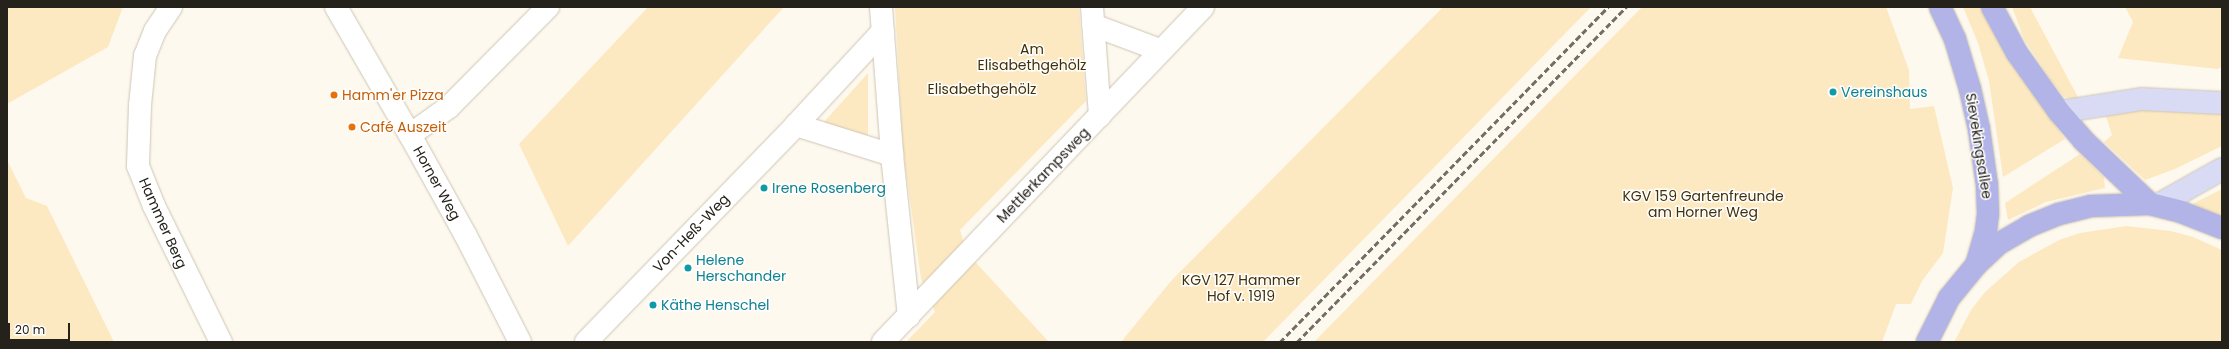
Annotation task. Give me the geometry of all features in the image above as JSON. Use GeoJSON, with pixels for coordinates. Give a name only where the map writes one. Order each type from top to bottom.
{"type":"FeatureCollection","features":[{"type":"Feature","properties":{"kind":"main road","name":"Sievekingsallee"},"geometry":{"type":"LineString","coordinates":[[1940,7],[1955,39],[1970,89],[1979,129],[1987,185],[1988,214],[1986,231],[1976,265]]}},
{"type":"Feature","properties":{"kind":"main road","name":"Sievekingsallee"},"geometry":{"type":"LineString","coordinates":[[1992,7],[2017,53],[2059,112],[2083,140],[2154,205]]}},
{"type":"Feature","properties":{"kind":"main road"},"geometry":{"type":"LineString","coordinates":[[2059,112],[2141,99],[2222,103]]}},
{"type":"Feature","properties":{"kind":"main road"},"geometry":{"type":"LineString","coordinates":[[2154,205],[2222,169]]}},
{"type":"Feature","properties":{"kind":"main road","name":"Sievekingsallee"},"geometry":{"type":"LineString","coordinates":[[1927,342],[1949,298],[1976,265],[2000,243],[2028,226],[2059,214],[2091,206],[2154,205],[2205,220],[2222,228]]}},
{"type":"Feature","properties":{"kind":"street","name":"Hammer Berg"},"geometry":{"type":"LineString","coordinates":[[171,7],[155,31],[145,56],[140,105],[138,166],[154,206],[221,342]]}},
{"type":"Feature","properties":{"kind":"street","name":"Horner Weg"},"geometry":{"type":"LineString","coordinates":[[336,7],[466,236],[520,342]]}},
{"type":"Feature","properties":{"kind":"street"},"geometry":{"type":"LineString","coordinates":[[410,135],[449,107],[548,7]]}},
{"type":"Feature","properties":{"kind":"street"},"geometry":{"type":"LineString","coordinates":[[881,7],[892,156],[909,316]]}},
{"type":"Feature","properties":{"kind":"street","name":"Mettlerkampsweg"},"geometry":{"type":"LineString","coordinates":[[883,342],[1100,116],[1160,50],[1203,7]]}},
{"type":"Feature","properties":{"kind":"street"},"geometry":{"type":"LineString","coordinates":[[1092,16],[1160,50]]}},
{"type":"Feature","properties":{"kind":"street"},"geometry":{"type":"LineString","coordinates":[[1092,16],[1100,116]]}},
{"type":"Feature","properties":{"kind":"street","name":"Von-Heß-Weg"},"geometry":{"type":"LineString","coordinates":[[586,342],[796,124],[883,31]]}},
{"type":"Feature","properties":{"kind":"street"},"geometry":{"type":"LineString","coordinates":[[796,124],[892,156]]}},
{"type":"Feature","properties":{"kind":"green space"},"geometry":{"type":"Polygon","coordinates":[[[7,7],[123,7],[108,47],[7,104],[7,7]]]}},
{"type":"Feature","properties":{"kind":"green space"},"geometry":{"type":"Polygon","coordinates":[[[648,7],[784,7],[568,246],[519,144],[648,7]]]}},
{"type":"Feature","properties":{"kind":"green space","name":"Elisabethgehölz"},"geometry":{"type":"Polygon","coordinates":[[[895,7],[1079,7],[1086,101],[960,230],[967,253],[1049,342],[906,342],[935,312],[921,279],[903,150],[895,7]]]}},
{"type":"Feature","properties":{"kind":"green space","name":"KGV 127 Hammer Hof v. 1919"},"geometry":{"type":"Polygon","coordinates":[[[1443,7],[1591,7],[1263,342],[1121,342],[1171,281],[1443,7]]]}},
{"type":"Feature","properties":{"kind":"green space","name":"KGV 159 Gartenfreunde am Horner Weg"},"geometry":{"type":"Polygon","coordinates":[[[1642,7],[1886,7],[1909,70],[1910,109],[1934,106],[1953,188],[1943,253],[1922,281],[1911,304],[1896,304],[1882,342],[1314,342],[1642,7]]]}},
{"type":"Feature","properties":{"kind":"green space"},"geometry":{"type":"Polygon","coordinates":[[[1963,7],[1980,7],[2018,73],[2065,139],[2003,177],[1989,81],[1978,43],[1963,7]]]}},
{"type":"Feature","properties":{"kind":"green space"},"geometry":{"type":"Polygon","coordinates":[[[2012,7],[2030,7],[2080,101],[2064,97],[2050,79],[2024,39],[2012,7]]]}},
{"type":"Feature","properties":{"kind":"green space"},"geometry":{"type":"Polygon","coordinates":[[[2125,7],[2222,7],[2222,67],[2217,69],[2118,58],[2133,22],[2125,7]]]}},
{"type":"Feature","properties":{"kind":"green space"},"geometry":{"type":"Polygon","coordinates":[[[868,73],[868,138],[824,122],[868,73]]]}},
{"type":"Feature","properties":{"kind":"green space"},"geometry":{"type":"Polygon","coordinates":[[[2132,107],[2222,109],[2222,146],[2175,169],[2145,180],[2104,142],[2112,135],[2105,113],[2132,107]]]}},
{"type":"Feature","properties":{"kind":"green space"},"geometry":{"type":"Polygon","coordinates":[[[2080,154],[2104,177],[2105,188],[2046,202],[2008,220],[2005,203],[2080,154]]]}},
{"type":"Feature","properties":{"kind":"green space"},"geometry":{"type":"Polygon","coordinates":[[[7,160],[26,198],[47,206],[114,342],[7,342],[7,160]]]}},
{"type":"Feature","properties":{"kind":"green space"},"geometry":{"type":"Polygon","coordinates":[[[2222,189],[2222,223],[2193,208],[2194,203],[2222,189]]]}},
{"type":"Feature","properties":{"kind":"green space"},"geometry":{"type":"Polygon","coordinates":[[[2126,226],[2171,231],[2193,237],[2222,250],[2222,342],[1954,342],[1971,310],[1985,292],[2019,262],[2059,240],[2080,233],[2126,226]]]}},
{"type":"Feature","properties":{"kind":"railway"},"geometry":{"type":"LineString","coordinates":[[1280,342],[1608,7]]}},
{"type":"Feature","properties":{"kind":"railway"},"geometry":{"type":"LineString","coordinates":[[1297,342],[1626,7]]}},
{"type":"Feature","properties":{"kind":"place","name":"Vereinshaus"},"geometry":{"type":"Point","coordinates":[1833,92]}},
{"type":"Feature","properties":{"kind":"place","name":"Hamm'er Pizza"},"geometry":{"type":"Point","coordinates":[334,95]}},
{"type":"Feature","properties":{"kind":"place","name":"Café Auszeit"},"geometry":{"type":"Point","coordinates":[352,127]}},
{"type":"Feature","properties":{"kind":"place","name":"Irene Rosenberg"},"geometry":{"type":"Point","coordinates":[764,188]}},
{"type":"Feature","properties":{"kind":"place","name":"Helene Herschander"},"geometry":{"type":"Point","coordinates":[688,268]}},
{"type":"Feature","properties":{"kind":"place","name":"Käthe Henschel"},"geometry":{"type":"Point","coordinates":[653,305]}},
{"type":"Feature","properties":{"kind":"park label","name":"Am Elisabethgehölz"},"geometry":{"type":"Point","coordinates":[1032,58]}}]}
